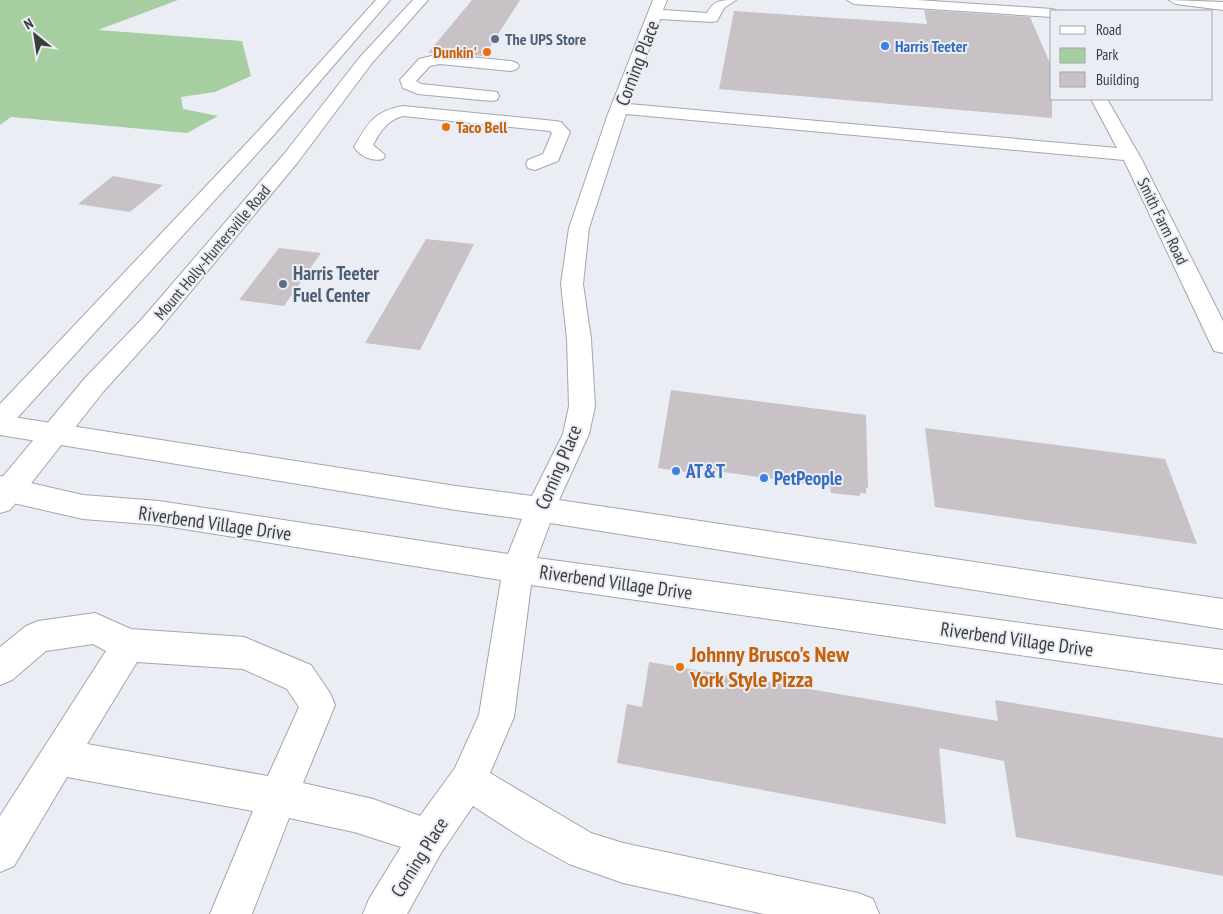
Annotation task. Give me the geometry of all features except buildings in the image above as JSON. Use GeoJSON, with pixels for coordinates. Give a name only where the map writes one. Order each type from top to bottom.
{"type":"FeatureCollection","features":[{"type":"Feature","properties":{"kind":"street","name":"Mount Holly-Huntersville Road"},"geometry":{"type":"LineString","coordinates":[[0,420],[266,134],[383,0]]}},
{"type":"Feature","properties":{"kind":"street","name":"Mount Holly-Huntersville Road"},"geometry":{"type":"LineString","coordinates":[[3,493],[56,433],[94,385],[150,325],[291,158],[366,60],[421,0]]}},
{"type":"Feature","properties":{"kind":"street"},"geometry":{"type":"LineString","coordinates":[[658,7],[712,18],[718,6],[729,0]]}},
{"type":"Feature","properties":{"kind":"street"},"geometry":{"type":"LineString","coordinates":[[854,0],[1050,12]]}},
{"type":"Feature","properties":{"kind":"street"},"geometry":{"type":"LineString","coordinates":[[1176,0],[1223,6]]}},
{"type":"Feature","properties":{"kind":"street","name":"Corning Place"},"geometry":{"type":"LineString","coordinates":[[384,914],[427,839],[468,781],[496,717],[518,569],[540,509],[576,434],[582,406],[579,339],[572,284],[579,228],[620,108],[658,7]]}},
{"type":"Feature","properties":{"kind":"street"},"geometry":{"type":"LineString","coordinates":[[491,96],[418,89],[409,85],[408,80],[422,63],[440,59],[511,66]]}},
{"type":"Feature","properties":{"kind":"street","name":"Smith Farm Road"},"geometry":{"type":"LineString","coordinates":[[1100,100],[1130,155],[1223,344]]}},
{"type":"Feature","properties":{"kind":"street"},"geometry":{"type":"LineString","coordinates":[[620,108],[1130,155]]}},
{"type":"Feature","properties":{"kind":"street"},"geometry":{"type":"LineString","coordinates":[[376,155],[362,147],[377,122],[391,112],[403,111],[555,126],[561,132],[551,157],[535,164]]}},
{"type":"Feature","properties":{"kind":"street"},"geometry":{"type":"LineString","coordinates":[[0,425],[456,498],[540,509],[1223,614]]}},
{"type":"Feature","properties":{"kind":"street","name":"Riverbend Village Drive"},"geometry":{"type":"LineString","coordinates":[[3,493],[84,507],[158,514],[230,524],[518,569],[1223,668]]}},
{"type":"Feature","properties":{"kind":"street"},"geometry":{"type":"LineString","coordinates":[[0,668],[38,637],[95,628],[128,645],[244,653],[299,677],[318,705],[278,797],[231,914]]}},
{"type":"Feature","properties":{"kind":"street"},"geometry":{"type":"LineString","coordinates":[[0,852],[128,645]]}},
{"type":"Feature","properties":{"kind":"street"},"geometry":{"type":"LineString","coordinates":[[59,757],[278,797],[378,819],[410,830],[427,839]]}},
{"type":"Feature","properties":{"kind":"street"},"geometry":{"type":"LineString","coordinates":[[468,781],[538,826],[583,850],[623,863],[858,914]]}},
{"type":"Feature","properties":{"kind":"green space"},"geometry":{"type":"Polygon","coordinates":[[[0,0],[178,0],[98,30],[242,41],[251,76],[215,92],[181,97],[183,109],[218,116],[187,133],[11,117],[0,125],[0,0]]]}},
{"type":"Feature","properties":{"kind":"place","name":"The UPS Store"},"geometry":{"type":"Point","coordinates":[495,39]}},
{"type":"Feature","properties":{"kind":"place","name":"Harris Teeter"},"geometry":{"type":"Point","coordinates":[885,46]}},
{"type":"Feature","properties":{"kind":"place","name":"Dunkin'"},"geometry":{"type":"Point","coordinates":[487,52]}},
{"type":"Feature","properties":{"kind":"place","name":"Taco Bell"},"geometry":{"type":"Point","coordinates":[446,127]}},
{"type":"Feature","properties":{"kind":"place","name":"Harris Teeter Fuel Center"},"geometry":{"type":"Point","coordinates":[283,284]}},
{"type":"Feature","properties":{"kind":"place","name":"AT&T"},"geometry":{"type":"Point","coordinates":[676,471]}},
{"type":"Feature","properties":{"kind":"place","name":"PetPeople"},"geometry":{"type":"Point","coordinates":[764,478]}},
{"type":"Feature","properties":{"kind":"place","name":"Johnny Brusco's New York Style Pizza"},"geometry":{"type":"Point","coordinates":[680,667]}}]}
